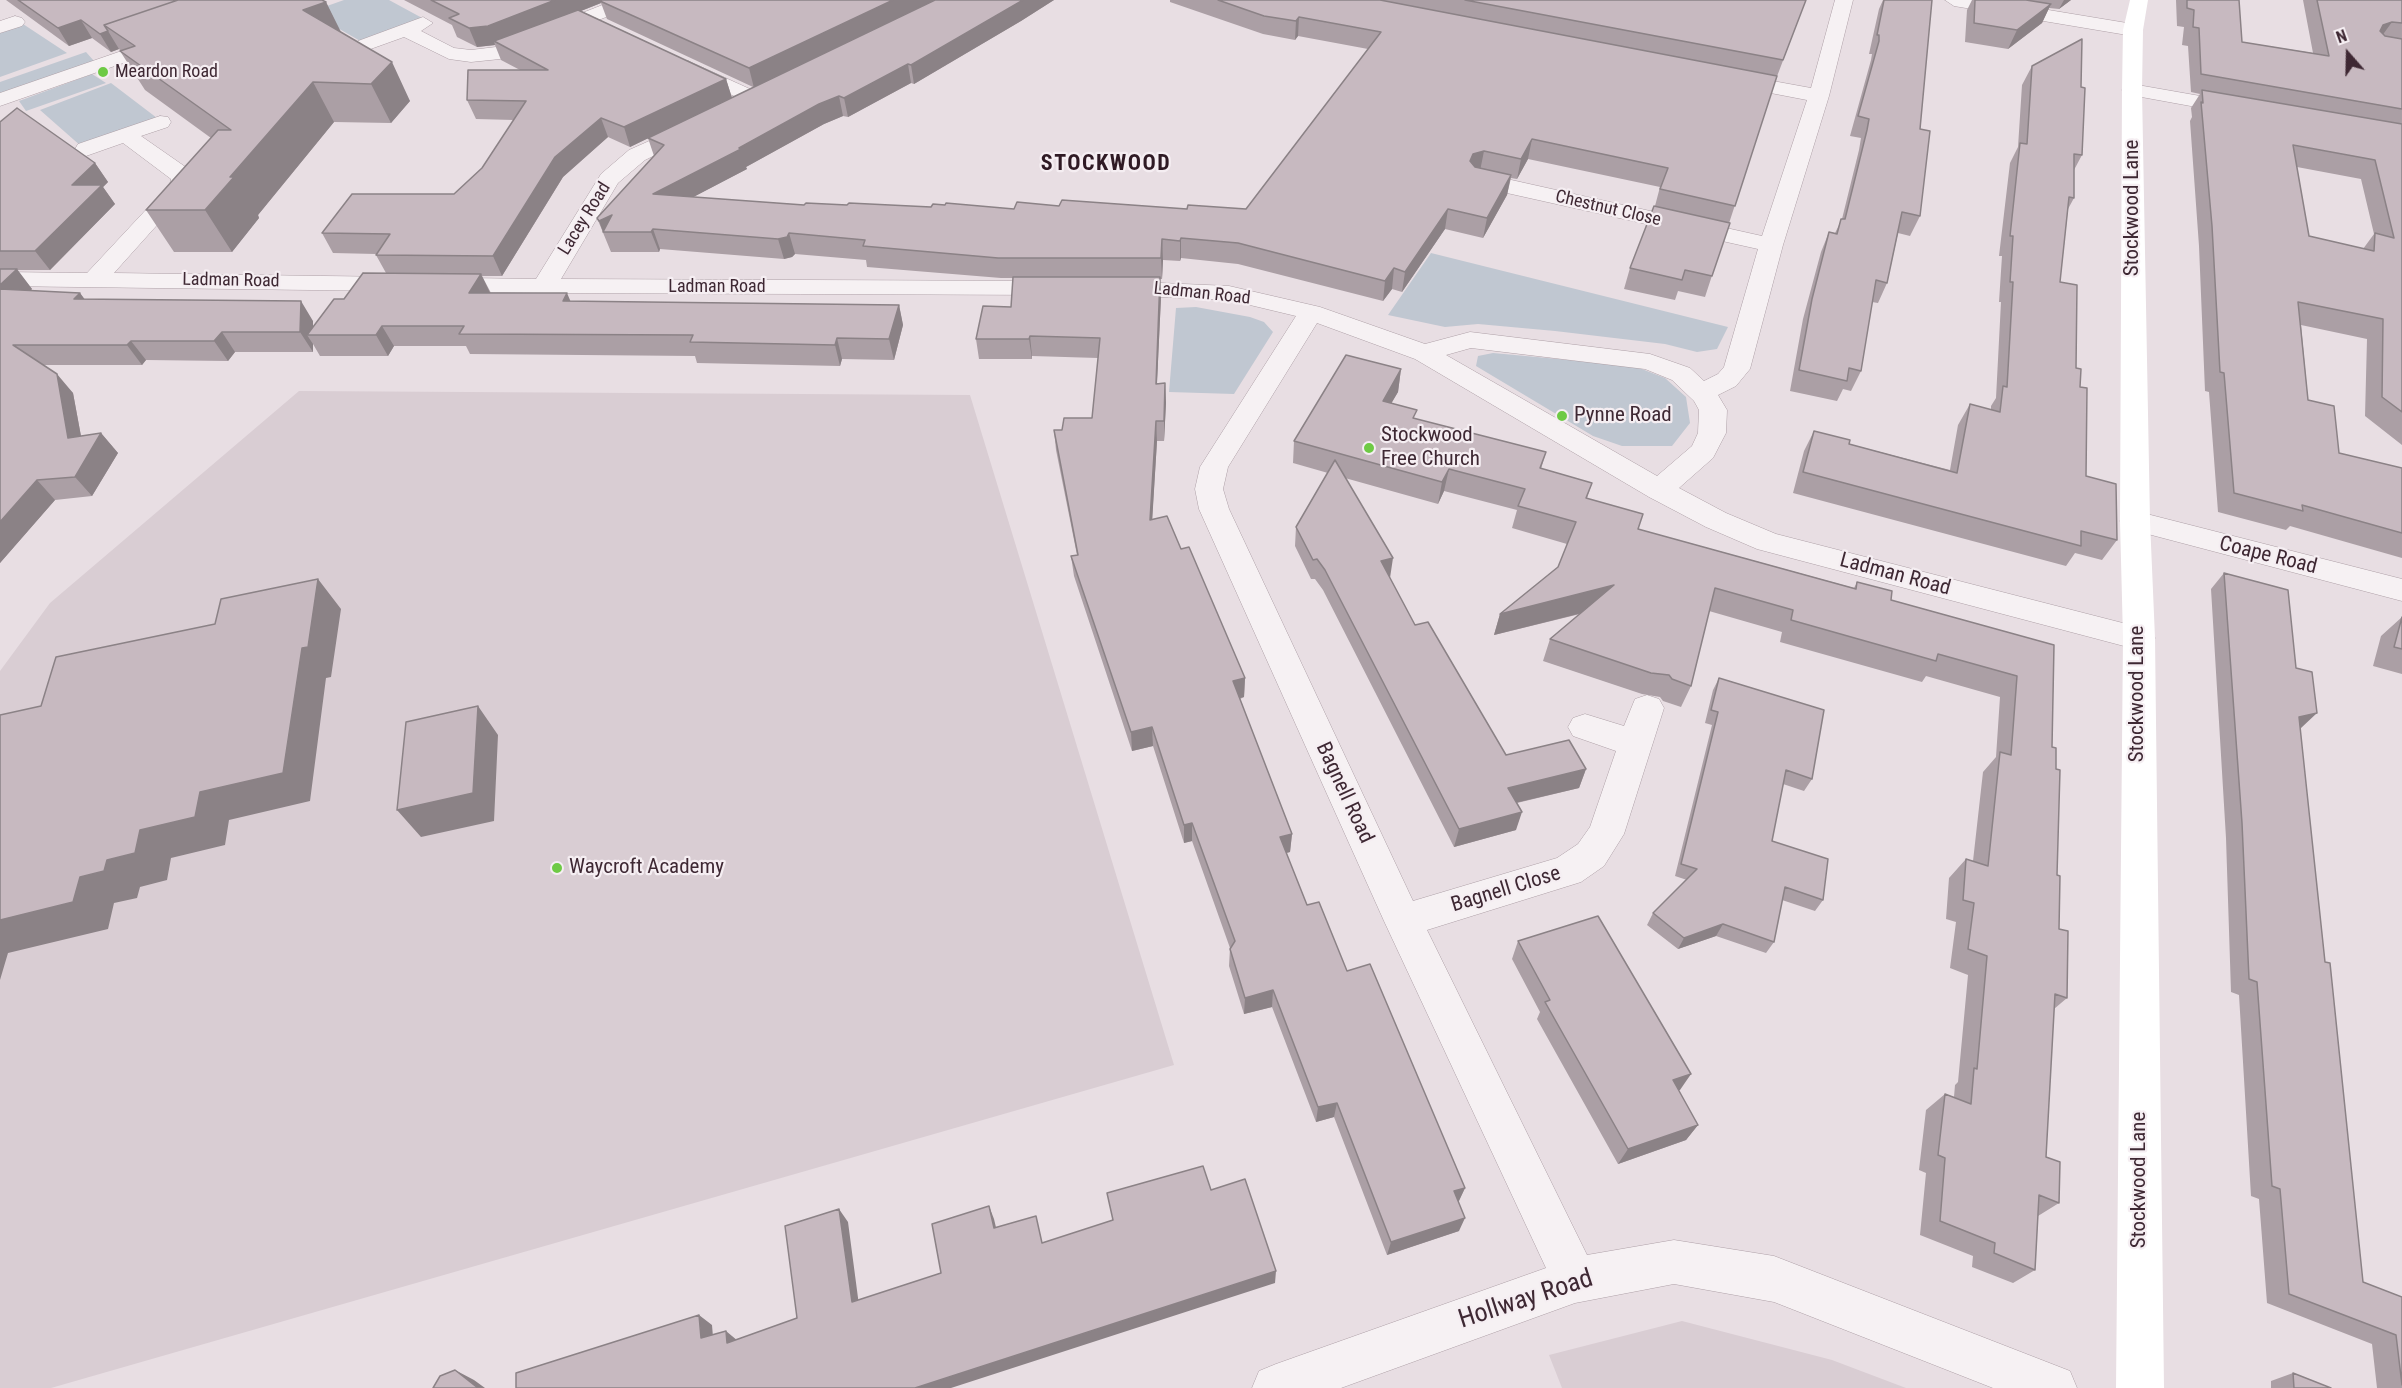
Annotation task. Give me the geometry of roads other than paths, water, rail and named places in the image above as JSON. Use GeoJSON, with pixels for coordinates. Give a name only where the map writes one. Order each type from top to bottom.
{"type":"FeatureCollection","features":[{"type":"Feature","properties":{"kind":"street"},"geometry":{"type":"LineString","coordinates":[[405,30],[449,53],[471,56],[501,53],[632,0]]}},
{"type":"Feature","properties":{"kind":"street"},"geometry":{"type":"LineString","coordinates":[[1701,392],[1727,380],[1737,369],[1771,245],[1819,96],[1844,0]]}},
{"type":"Feature","properties":{"kind":"street"},"geometry":{"type":"LineString","coordinates":[[1954,0],[2133,30]]}},
{"type":"Feature","properties":{"kind":"street","name":"Stockwood Lane"},"geometry":{"type":"LineString","coordinates":[[2139,0],[2133,30],[2132,90],[2135,521],[2139,638],[2140,1388]]}},
{"type":"Feature","properties":{"kind":"street"},"geometry":{"type":"LineString","coordinates":[[586,19],[607,29]]}},
{"type":"Feature","properties":{"kind":"street"},"geometry":{"type":"LineString","coordinates":[[365,45],[423,23]]}},
{"type":"Feature","properties":{"kind":"street"},"geometry":{"type":"LineString","coordinates":[[0,100],[179,37]]}},
{"type":"Feature","properties":{"kind":"street"},"geometry":{"type":"LineString","coordinates":[[670,58],[754,98]]}},
{"type":"Feature","properties":{"kind":"street"},"geometry":{"type":"LineString","coordinates":[[1713,76],[1819,96]]}},
{"type":"Feature","properties":{"kind":"street"},"geometry":{"type":"LineString","coordinates":[[732,108],[775,88]]}},
{"type":"Feature","properties":{"kind":"street"},"geometry":{"type":"LineString","coordinates":[[2132,90],[2261,113]]}},
{"type":"Feature","properties":{"kind":"street","name":"Lacey Road"},"geometry":{"type":"LineString","coordinates":[[544,286],[609,179],[636,154],[711,119]]}},
{"type":"Feature","properties":{"kind":"street"},"geometry":{"type":"LineString","coordinates":[[86,149],[160,122]]}},
{"type":"Feature","properties":{"kind":"street"},"geometry":{"type":"LineString","coordinates":[[95,279],[181,186],[182,179],[179,173],[125,135]]}},
{"type":"Feature","properties":{"kind":"street","name":"Chestnut Close"},"geometry":{"type":"LineString","coordinates":[[1480,180],[1771,245]]}},
{"type":"Feature","properties":{"kind":"street","name":"Ladman Road"},"geometry":{"type":"LineString","coordinates":[[0,279],[544,286],[1162,288],[1228,293],[1311,312],[1424,352],[1659,490],[1716,520],[1768,542],[2139,638]]}},
{"type":"Feature","properties":{"kind":"street","name":"Bagnell Road"},"geometry":{"type":"LineString","coordinates":[[1311,312],[1226,444],[1214,467],[1209,489],[1214,510],[1403,921],[1575,1280]]}},
{"type":"Feature","properties":{"kind":"street"},"geometry":{"type":"LineString","coordinates":[[1424,352],[1470,340],[1650,362],[1681,374],[1701,392],[1713,411],[1712,433],[1703,451],[1659,490]]}},
{"type":"Feature","properties":{"kind":"street","name":"Coape Road"},"geometry":{"type":"LineString","coordinates":[[2135,521],[2402,590]]}},
{"type":"Feature","properties":{"kind":"street","name":"Bagnell Close"},"geometry":{"type":"LineString","coordinates":[[1403,921],[1568,871],[1591,855],[1606,834],[1647,708]]}},
{"type":"Feature","properties":{"kind":"street"},"geometry":{"type":"LineString","coordinates":[[1585,727],[1636,744]]}},
{"type":"Feature","properties":{"kind":"street","name":"Hollway Road"},"geometry":{"type":"LineString","coordinates":[[1276,1388],[1575,1280],[1674,1262],[1774,1279],[2053,1388]]}},
{"type":"Feature","properties":{"kind":"place","name":"Meardon Road"},"geometry":{"type":"Point","coordinates":[103,72]}},
{"type":"Feature","properties":{"kind":"place","name":"Pynne Road"},"geometry":{"type":"Point","coordinates":[1562,416]}},
{"type":"Feature","properties":{"kind":"place","name":"Stockwood Free Church"},"geometry":{"type":"Point","coordinates":[1369,448]}},
{"type":"Feature","properties":{"kind":"place","name":"Waycroft Academy"},"geometry":{"type":"Point","coordinates":[557,868]}},
{"type":"Feature","properties":{"kind":"district","name":"STOCKWOOD"},"geometry":{"type":"Point","coordinates":[1106,164]}}]}
